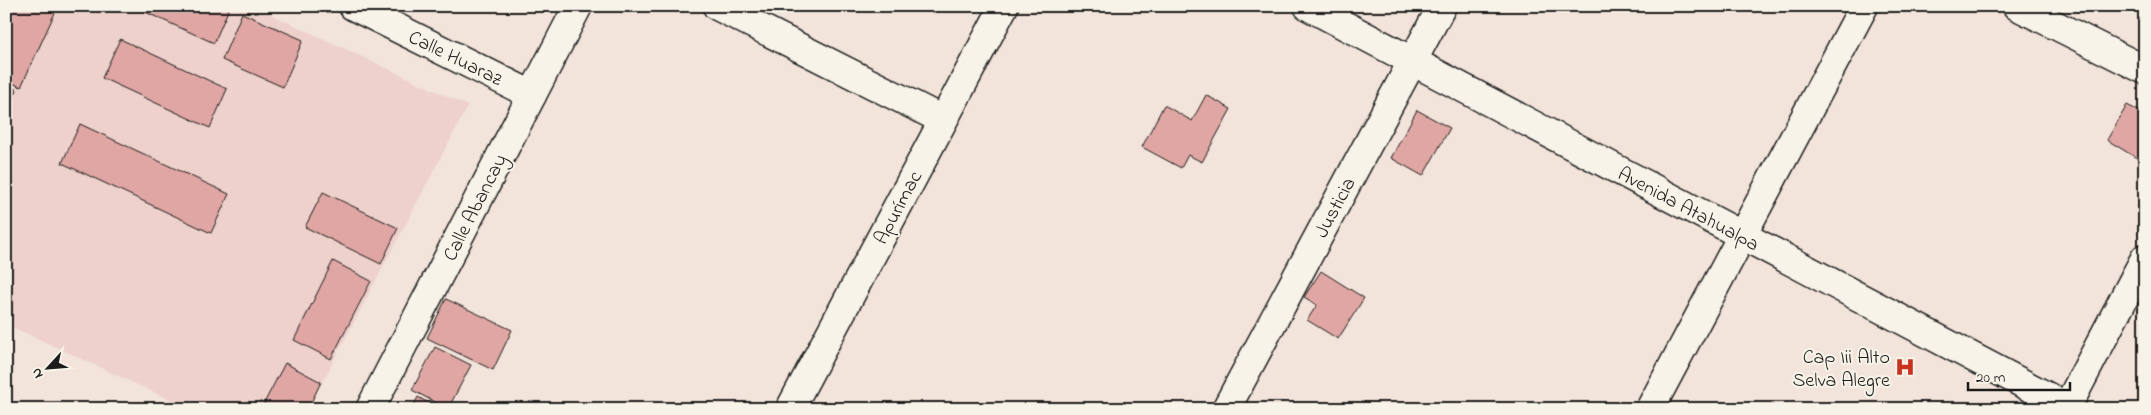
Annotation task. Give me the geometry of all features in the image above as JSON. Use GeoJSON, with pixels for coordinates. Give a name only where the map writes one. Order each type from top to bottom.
{"type":"FeatureCollection","features":[{"type":"Feature","properties":{"kind":"street","name":"Calle Huaraz"},"geometry":{"type":"LineString","coordinates":[[354,6],[532,95]]}},
{"type":"Feature","properties":{"kind":"street","name":"Calle Abancay"},"geometry":{"type":"LineString","coordinates":[[370,409],[578,6]]}},
{"type":"Feature","properties":{"kind":"street"},"geometry":{"type":"LineString","coordinates":[[717,6],[943,120]]}},
{"type":"Feature","properties":{"kind":"street","name":"Apurímac"},"geometry":{"type":"LineString","coordinates":[[791,408],[1004,6]]}},
{"type":"Feature","properties":{"kind":"street","name":"Avenida Atahualpa"},"geometry":{"type":"LineString","coordinates":[[1308,6],[2068,408]]}},
{"type":"Feature","properties":{"kind":"street","name":"Justicia"},"geometry":{"type":"LineString","coordinates":[[1226,409],[1442,6]]}},
{"type":"Feature","properties":{"kind":"street"},"geometry":{"type":"LineString","coordinates":[[1650,409],[1864,6]]}},
{"type":"Feature","properties":{"kind":"street"},"geometry":{"type":"LineString","coordinates":[[2017,6],[2145,70]]}},
{"type":"Feature","properties":{"kind":"street"},"geometry":{"type":"LineString","coordinates":[[2068,408],[2145,258]]}},
{"type":"Feature","properties":{"kind":"shaded area"},"geometry":{"type":"Polygon","coordinates":[[[6,6],[253,6],[468,106],[308,409],[190,409],[6,324],[6,6]]]}},
{"type":"Feature","properties":{"kind":"building"},"geometry":{"type":"Polygon","coordinates":[[[6,6],[58,6],[21,87],[6,80],[6,6]]]}},
{"type":"Feature","properties":{"kind":"building"},"geometry":{"type":"Polygon","coordinates":[[[146,6],[230,6],[214,43],[143,11],[146,6]]]}},
{"type":"Feature","properties":{"kind":"building"},"geometry":{"type":"Polygon","coordinates":[[[242,13],[303,40],[283,87],[222,60],[242,13]]]}},
{"type":"Feature","properties":{"kind":"building"},"geometry":{"type":"Polygon","coordinates":[[[120,39],[227,89],[210,128],[102,78],[120,39]]]}},
{"type":"Feature","properties":{"kind":"building"},"geometry":{"type":"Polygon","coordinates":[[[6,85],[17,90],[6,112],[6,85]]]}},
{"type":"Feature","properties":{"kind":"building"},"geometry":{"type":"Polygon","coordinates":[[[1206,95],[1231,109],[1202,162],[1188,155],[1181,168],[1142,147],[1164,105],[1192,121],[1206,95]]]}},
{"type":"Feature","properties":{"kind":"building"},"geometry":{"type":"Polygon","coordinates":[[[2127,105],[2145,114],[2145,163],[2107,140],[2127,105]]]}},
{"type":"Feature","properties":{"kind":"building"},"geometry":{"type":"Polygon","coordinates":[[[1417,110],[1450,128],[1423,176],[1391,158],[1417,110]]]}},
{"type":"Feature","properties":{"kind":"building"},"geometry":{"type":"Polygon","coordinates":[[[80,124],[229,194],[211,233],[62,163],[80,124]]]}},
{"type":"Feature","properties":{"kind":"building"},"geometry":{"type":"Polygon","coordinates":[[[323,192],[398,228],[381,264],[305,227],[323,192]]]}},
{"type":"Feature","properties":{"kind":"building"},"geometry":{"type":"Polygon","coordinates":[[[333,261],[371,281],[331,359],[294,340],[333,261]]]}},
{"type":"Feature","properties":{"kind":"building"},"geometry":{"type":"Polygon","coordinates":[[[1321,271],[1364,298],[1338,339],[1307,320],[1317,305],[1304,297],[1321,271]]]}},
{"type":"Feature","properties":{"kind":"building"},"geometry":{"type":"Polygon","coordinates":[[[446,299],[512,330],[493,370],[427,338],[446,299]]]}},
{"type":"Feature","properties":{"kind":"building"},"geometry":{"type":"Polygon","coordinates":[[[435,347],[471,365],[448,409],[412,390],[435,347]]]}},
{"type":"Feature","properties":{"kind":"building"},"geometry":{"type":"Polygon","coordinates":[[[285,363],[321,382],[308,409],[261,409],[285,363]]]}},
{"type":"Feature","properties":{"kind":"building"},"geometry":{"type":"Polygon","coordinates":[[[418,397],[439,409],[412,409],[418,397]]]}},
{"type":"Feature","properties":{"kind":"place","name":"Cap Iii Alto Selva Alegre"},"geometry":{"type":"Point","coordinates":[1905,367]}}]}
